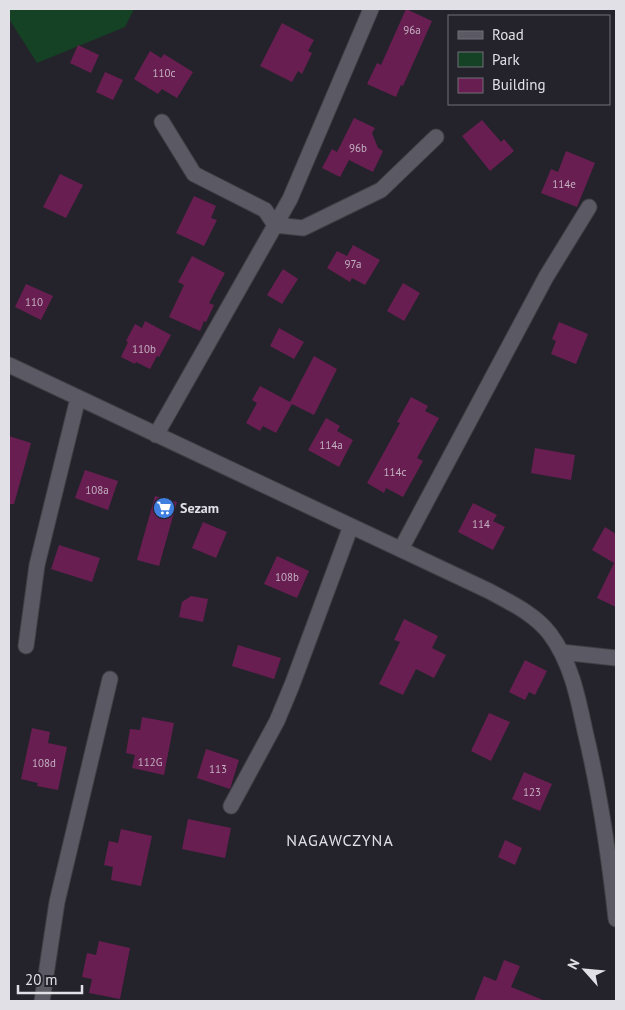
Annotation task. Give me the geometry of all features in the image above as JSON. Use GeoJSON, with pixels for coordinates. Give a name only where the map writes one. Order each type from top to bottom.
{"type":"FeatureCollection","features":[{"type":"Feature","properties":{"kind":"street"},"geometry":{"type":"LineString","coordinates":[[156,435],[290,198],[371,9]]}},
{"type":"Feature","properties":{"kind":"street"},"geometry":{"type":"LineString","coordinates":[[162,122],[194,174],[265,210],[275,225],[302,228],[381,190],[436,137]]}},
{"type":"Feature","properties":{"kind":"street"},"geometry":{"type":"LineString","coordinates":[[401,550],[546,277],[588,207]]}},
{"type":"Feature","properties":{"kind":"street"},"geometry":{"type":"LineString","coordinates":[[9,365],[489,591],[518,607],[536,620],[550,634],[561,652],[580,707],[598,785],[616,919]]}},
{"type":"Feature","properties":{"kind":"street"},"geometry":{"type":"LineString","coordinates":[[26,646],[37,565],[78,398]]}},
{"type":"Feature","properties":{"kind":"street"},"geometry":{"type":"LineString","coordinates":[[231,806],[277,721],[351,526]]}},
{"type":"Feature","properties":{"kind":"street"},"geometry":{"type":"LineString","coordinates":[[561,652],[616,658]]}},
{"type":"Feature","properties":{"kind":"street"},"geometry":{"type":"LineString","coordinates":[[42,1001],[57,902],[110,679]]}},
{"type":"Feature","properties":{"kind":"green space"},"geometry":{"type":"Polygon","coordinates":[[[9,9],[134,9],[125,27],[37,63],[9,19],[9,9]]]}},
{"type":"Feature","properties":{"kind":"building"},"geometry":{"type":"Polygon","coordinates":[[[406,9],[432,21],[403,86],[401,85],[396,97],[367,84],[377,63],[381,65],[406,9]]]}},
{"type":"Feature","properties":{"kind":"building"},"geometry":{"type":"Polygon","coordinates":[[[282,23],[314,40],[308,51],[312,53],[302,74],[298,71],[292,82],[260,66],[282,23]]]}},
{"type":"Feature","properties":{"kind":"building"},"geometry":{"type":"Polygon","coordinates":[[[78,45],[99,55],[91,73],[70,63],[78,45]]]}},
{"type":"Feature","properties":{"kind":"building"},"geometry":{"type":"Polygon","coordinates":[[[150,51],[161,58],[164,54],[193,72],[177,98],[162,89],[158,94],[134,79],[150,51]]]}},
{"type":"Feature","properties":{"kind":"building"},"geometry":{"type":"Polygon","coordinates":[[[105,72],[123,80],[113,100],[96,92],[105,72]]]}},
{"type":"Feature","properties":{"kind":"building"},"geometry":{"type":"Polygon","coordinates":[[[354,118],[375,128],[372,133],[378,148],[383,151],[373,172],[349,160],[340,177],[322,168],[332,149],[337,152],[354,118]]]}},
{"type":"Feature","properties":{"kind":"building"},"geometry":{"type":"Polygon","coordinates":[[[482,120],[501,142],[504,139],[514,151],[490,171],[462,136],[482,120]]]}},
{"type":"Feature","properties":{"kind":"building"},"geometry":{"type":"Polygon","coordinates":[[[566,151],[595,163],[577,207],[541,193],[551,169],[558,172],[566,151]]]}},
{"type":"Feature","properties":{"kind":"building"},"geometry":{"type":"Polygon","coordinates":[[[60,174],[83,185],[66,218],[43,207],[60,174]]]}},
{"type":"Feature","properties":{"kind":"building"},"geometry":{"type":"Polygon","coordinates":[[[194,196],[216,206],[211,218],[217,220],[204,246],[176,233],[194,196]]]}},
{"type":"Feature","properties":{"kind":"building"},"geometry":{"type":"Polygon","coordinates":[[[353,245],[380,260],[365,285],[352,278],[350,282],[327,268],[337,251],[347,256],[353,245]]]}},
{"type":"Feature","properties":{"kind":"building"},"geometry":{"type":"Polygon","coordinates":[[[192,256],[225,273],[209,303],[214,305],[200,331],[169,317],[184,285],[178,282],[192,256]]]}},
{"type":"Feature","properties":{"kind":"building"},"geometry":{"type":"Polygon","coordinates":[[[283,269],[298,279],[282,304],[267,295],[283,269]]]}},
{"type":"Feature","properties":{"kind":"building"},"geometry":{"type":"Polygon","coordinates":[[[403,283],[420,293],[404,321],[387,311],[403,283]]]}},
{"type":"Feature","properties":{"kind":"building"},"geometry":{"type":"Polygon","coordinates":[[[26,284],[53,296],[41,320],[15,307],[26,284]]]}},
{"type":"Feature","properties":{"kind":"building"},"geometry":{"type":"Polygon","coordinates":[[[145,321],[171,335],[150,369],[121,357],[128,342],[126,341],[135,324],[142,328],[145,321]]]}},
{"type":"Feature","properties":{"kind":"building"},"geometry":{"type":"Polygon","coordinates":[[[559,322],[588,334],[576,364],[551,354],[556,341],[552,339],[559,322]]]}},
{"type":"Feature","properties":{"kind":"building"},"geometry":{"type":"Polygon","coordinates":[[[279,328],[304,342],[294,359],[270,346],[279,328]]]}},
{"type":"Feature","properties":{"kind":"building"},"geometry":{"type":"Polygon","coordinates":[[[314,356],[337,369],[314,415],[292,404],[276,433],[263,426],[260,431],[246,423],[257,403],[252,400],[260,386],[290,402],[314,356]]]}},
{"type":"Feature","properties":{"kind":"building"},"geometry":{"type":"Polygon","coordinates":[[[411,397],[428,406],[425,411],[439,418],[417,458],[423,461],[403,497],[386,488],[384,493],[367,483],[400,423],[397,422],[411,397]]]}},
{"type":"Feature","properties":{"kind":"building"},"geometry":{"type":"Polygon","coordinates":[[[326,418],[340,426],[337,431],[353,440],[339,467],[308,450],[326,418]]]}},
{"type":"Feature","properties":{"kind":"building"},"geometry":{"type":"Polygon","coordinates":[[[9,436],[31,443],[14,504],[9,504],[9,436]]]}},
{"type":"Feature","properties":{"kind":"building"},"geometry":{"type":"Polygon","coordinates":[[[535,448],[575,455],[571,480],[531,473],[535,448]]]}},
{"type":"Feature","properties":{"kind":"building"},"geometry":{"type":"Polygon","coordinates":[[[85,470],[118,481],[108,510],[75,498],[85,470]]]}},
{"type":"Feature","properties":{"kind":"building"},"geometry":{"type":"Polygon","coordinates":[[[155,496],[177,502],[159,566],[137,560],[155,496]]]}},
{"type":"Feature","properties":{"kind":"building"},"geometry":{"type":"Polygon","coordinates":[[[473,503],[497,515],[493,521],[505,527],[493,550],[458,532],[473,503]]]}},
{"type":"Feature","properties":{"kind":"building"},"geometry":{"type":"Polygon","coordinates":[[[203,522],[227,532],[216,558],[192,548],[203,522]]]}},
{"type":"Feature","properties":{"kind":"building"},"geometry":{"type":"Polygon","coordinates":[[[605,527],[616,534],[616,607],[597,598],[614,563],[592,550],[605,527]]]}},
{"type":"Feature","properties":{"kind":"building"},"geometry":{"type":"Polygon","coordinates":[[[59,545],[100,558],[92,582],[51,569],[59,545]]]}},
{"type":"Feature","properties":{"kind":"building"},"geometry":{"type":"Polygon","coordinates":[[[277,556],[309,571],[297,598],[264,584],[277,556]]]}},
{"type":"Feature","properties":{"kind":"building"},"geometry":{"type":"Polygon","coordinates":[[[191,596],[208,599],[203,622],[179,617],[182,602],[191,596]]]}},
{"type":"Feature","properties":{"kind":"building"},"geometry":{"type":"Polygon","coordinates":[[[404,619],[438,636],[432,648],[446,655],[434,678],[416,669],[403,695],[379,684],[400,642],[394,640],[404,619]]]}},
{"type":"Feature","properties":{"kind":"building"},"geometry":{"type":"Polygon","coordinates":[[[238,645],[281,658],[274,679],[232,666],[238,645]]]}},
{"type":"Feature","properties":{"kind":"building"},"geometry":{"type":"Polygon","coordinates":[[[525,660],[547,671],[535,695],[529,692],[525,700],[509,692],[525,660]]]}},
{"type":"Feature","properties":{"kind":"building"},"geometry":{"type":"Polygon","coordinates":[[[489,713],[510,722],[491,761],[471,751],[489,713]]]}},
{"type":"Feature","properties":{"kind":"building"},"geometry":{"type":"Polygon","coordinates":[[[142,717],[174,723],[164,775],[132,768],[135,755],[126,753],[130,729],[140,730],[142,717]]]}},
{"type":"Feature","properties":{"kind":"building"},"geometry":{"type":"Polygon","coordinates":[[[32,728],[50,732],[48,743],[67,747],[58,790],[37,786],[38,783],[21,779],[32,728]]]}},
{"type":"Feature","properties":{"kind":"building"},"geometry":{"type":"Polygon","coordinates":[[[206,749],[239,760],[230,789],[197,778],[206,749]]]}},
{"type":"Feature","properties":{"kind":"building"},"geometry":{"type":"Polygon","coordinates":[[[524,772],[552,784],[540,811],[512,799],[524,772]]]}},
{"type":"Feature","properties":{"kind":"building"},"geometry":{"type":"Polygon","coordinates":[[[188,819],[231,828],[225,858],[182,849],[188,819]]]}},
{"type":"Feature","properties":{"kind":"building"},"geometry":{"type":"Polygon","coordinates":[[[121,829],[152,836],[141,886],[111,880],[113,867],[104,865],[109,841],[118,843],[121,829]]]}},
{"type":"Feature","properties":{"kind":"building"},"geometry":{"type":"Polygon","coordinates":[[[505,840],[522,848],[515,865],[498,857],[505,840]]]}},
{"type":"Feature","properties":{"kind":"building"},"geometry":{"type":"Polygon","coordinates":[[[99,941],[130,948],[120,999],[89,993],[92,979],[82,977],[87,953],[96,955],[99,941]]]}},
{"type":"Feature","properties":{"kind":"building"},"geometry":{"type":"Polygon","coordinates":[[[504,960],[520,966],[511,987],[543,1001],[474,1001],[484,976],[496,981],[504,960]]]}},
{"type":"Feature","properties":{"kind":"place","name":"Sezam"},"geometry":{"type":"Point","coordinates":[164,508]}},
{"type":"Feature","properties":{"kind":"district","name":"NAGAWCZYNA"},"geometry":{"type":"Point","coordinates":[340,840]}}]}
